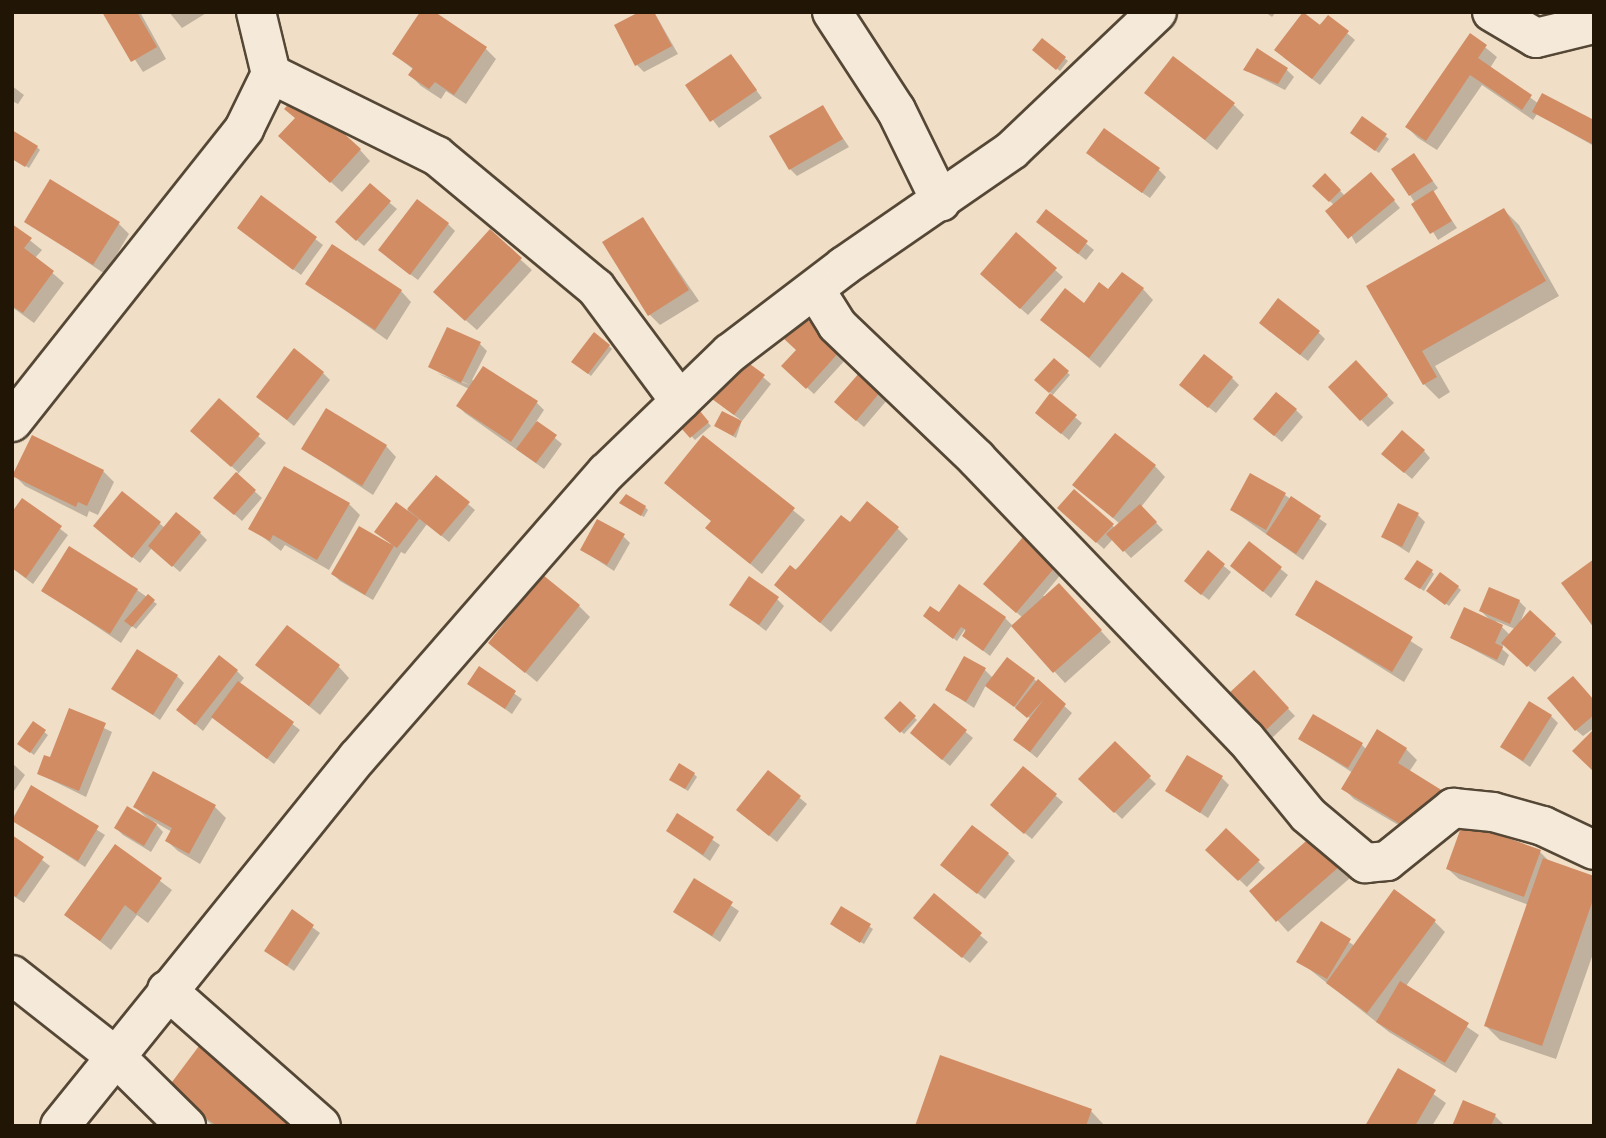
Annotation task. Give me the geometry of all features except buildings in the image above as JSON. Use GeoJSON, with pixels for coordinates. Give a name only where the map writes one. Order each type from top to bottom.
{"type":"FeatureCollection","features":[{"type":"Feature","properties":{"kind":"street"},"geometry":{"type":"LineString","coordinates":[[12,422],[244,129],[271,74],[256,12]]}},
{"type":"Feature","properties":{"kind":"street"},"geometry":{"type":"LineString","coordinates":[[832,12],[897,110],[941,202]]}},
{"type":"Feature","properties":{"kind":"street"},"geometry":{"type":"LineString","coordinates":[[1492,12],[1536,38],[1594,24]]}},
{"type":"Feature","properties":{"kind":"street"},"geometry":{"type":"LineString","coordinates":[[60,1126],[167,990],[358,757],[607,472],[730,353],[816,291],[844,266],[941,202],[1012,150],[1142,21]]}},
{"type":"Feature","properties":{"kind":"street"},"geometry":{"type":"LineString","coordinates":[[271,74],[437,156],[596,288],[680,401]]}},
{"type":"Feature","properties":{"kind":"street"},"geometry":{"type":"LineString","coordinates":[[816,291],[837,325],[1015,499],[1245,738],[1308,814],[1366,863],[1387,861],[1453,808],[1493,812],[1543,826],[1594,850]]}},
{"type":"Feature","properties":{"kind":"street"},"geometry":{"type":"LineString","coordinates":[[12,975],[115,1056],[186,1126]]}},
{"type":"Feature","properties":{"kind":"street"},"geometry":{"type":"LineString","coordinates":[[167,990],[321,1126]]}}]}
